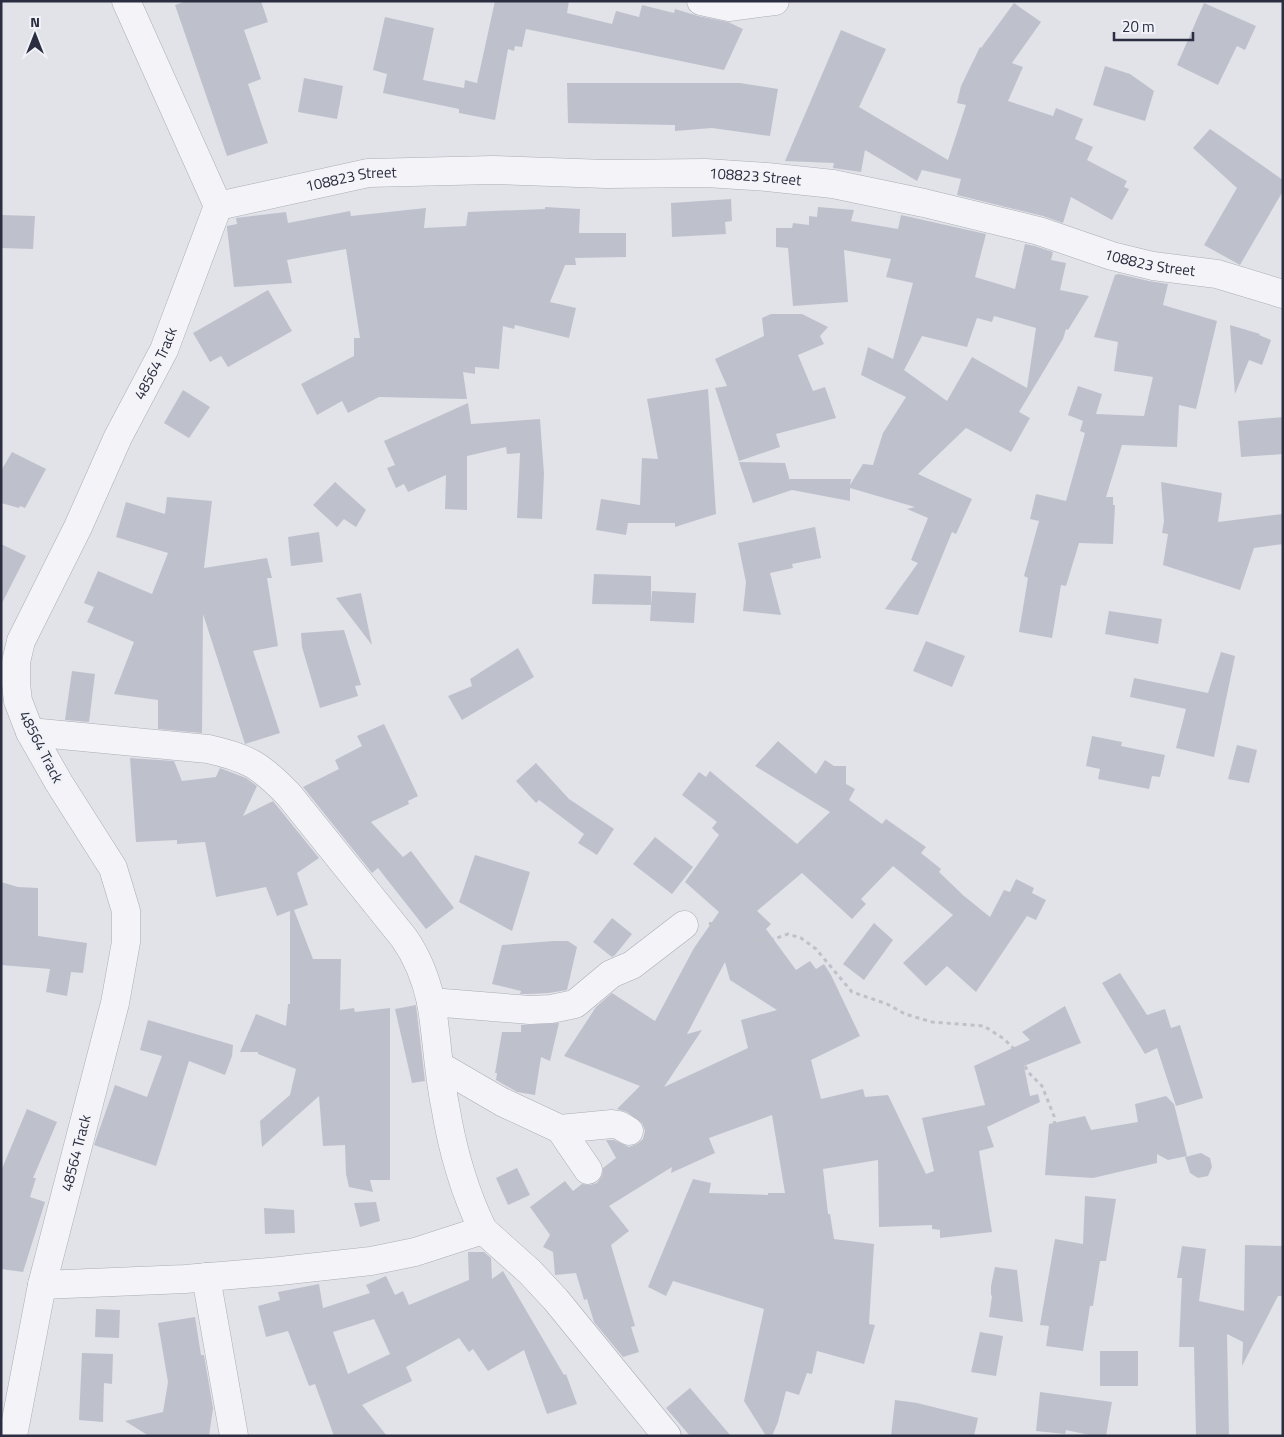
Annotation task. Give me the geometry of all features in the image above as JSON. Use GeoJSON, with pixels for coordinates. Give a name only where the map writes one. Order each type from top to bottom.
{"type":"FeatureCollection","features":[{"type":"Feature","properties":{"kind":"street"},"geometry":{"type":"LineString","coordinates":[[126,1],[218,206]]}},
{"type":"Feature","properties":{"kind":"street"},"geometry":{"type":"LineString","coordinates":[[701,1],[729,7],[775,1]]}},
{"type":"Feature","properties":{"kind":"street","name":"108823 Street"},"geometry":{"type":"LineString","coordinates":[[218,206],[368,173],[493,170],[606,174],[767,176],[833,184],[924,203],[1039,231],[1112,256],[1153,266],[1217,274],[1283,294]]}},
{"type":"Feature","properties":{"kind":"street","name":"48564 Track"},"geometry":{"type":"LineString","coordinates":[[13,1436],[42,1285],[115,1003],[126,942],[126,911],[112,868],[30,732],[18,701],[16,662],[11,647],[78,528],[118,437],[164,350],[218,206]]}},
{"type":"Feature","properties":{"kind":"street"},"geometry":{"type":"LineString","coordinates":[[30,732],[208,749],[229,754],[252,762],[271,776],[289,795],[416,955],[432,1002],[444,1105],[456,1156],[470,1204],[483,1230],[530,1272],[556,1300],[667,1436]]}},
{"type":"Feature","properties":{"kind":"street"},"geometry":{"type":"LineString","coordinates":[[432,1002],[530,1010],[551,1009],[575,1004],[611,974],[632,965],[684,925]]}},
{"type":"Feature","properties":{"kind":"street"},"geometry":{"type":"LineString","coordinates":[[440,1066],[502,1102],[560,1129],[612,1124],[619,1125],[629,1131]]}},
{"type":"Feature","properties":{"kind":"street"},"geometry":{"type":"LineString","coordinates":[[560,1129],[588,1170]]}},
{"type":"Feature","properties":{"kind":"street"},"geometry":{"type":"LineString","coordinates":[[42,1285],[206,1277],[371,1261],[415,1252],[483,1230]]}},
{"type":"Feature","properties":{"kind":"street"},"geometry":{"type":"LineString","coordinates":[[206,1277],[234,1436]]}},
{"type":"Feature","properties":{"kind":"path"},"geometry":{"type":"LineString","coordinates":[[684,925],[696,922],[712,924],[750,940],[774,939],[788,934],[801,938],[816,949],[852,992],[888,1004],[905,1014],[932,1022],[984,1026],[1004,1039],[1019,1054],[1028,1072],[1042,1086],[1054,1116],[1055,1130]]}},
{"type":"Feature","properties":{"kind":"building"},"geometry":{"type":"Polygon","coordinates":[[[187,1],[261,1],[268,22],[244,30],[261,79],[248,84],[268,143],[227,156],[175,5],[187,1]]]}},
{"type":"Feature","properties":{"kind":"building"},"geometry":{"type":"Polygon","coordinates":[[[495,1],[569,1],[567,13],[612,24],[616,11],[639,17],[642,5],[674,13],[675,9],[728,22],[743,29],[724,70],[526,29],[522,47],[515,46],[514,51],[508,49],[495,120],[459,113],[459,109],[383,93],[387,74],[373,70],[385,17],[434,28],[423,80],[464,88],[465,80],[477,83],[495,1]]]}},
{"type":"Feature","properties":{"kind":"building"},"geometry":{"type":"Polygon","coordinates":[[[1014,3],[1041,22],[1012,63],[1023,67],[1008,101],[1053,116],[1056,108],[1083,119],[1075,139],[1093,147],[1087,160],[1127,181],[1124,187],[1129,189],[1112,220],[1071,197],[1063,223],[1043,216],[957,195],[961,179],[922,170],[917,181],[865,150],[861,172],[833,168],[834,163],[785,161],[841,30],[886,49],[859,107],[948,160],[966,105],[957,103],[961,86],[980,47],[1014,3]]]}},
{"type":"Feature","properties":{"kind":"building"},"geometry":{"type":"Polygon","coordinates":[[[1204,3],[1256,26],[1245,50],[1237,46],[1218,85],[1177,65],[1204,3]]]}},
{"type":"Feature","properties":{"kind":"building"},"geometry":{"type":"Polygon","coordinates":[[[1105,66],[1130,74],[1154,91],[1145,121],[1093,105],[1105,66]]]}},
{"type":"Feature","properties":{"kind":"building"},"geometry":{"type":"Polygon","coordinates":[[[304,78],[343,86],[337,119],[298,112],[304,78]]]}},
{"type":"Feature","properties":{"kind":"building"},"geometry":{"type":"Polygon","coordinates":[[[567,83],[740,83],[778,89],[770,136],[712,128],[675,131],[675,125],[568,123],[567,83]]]}},
{"type":"Feature","properties":{"kind":"building"},"geometry":{"type":"Polygon","coordinates":[[[1210,129],[1283,180],[1283,191],[1240,265],[1204,245],[1237,188],[1193,148],[1210,129]]]}},
{"type":"Feature","properties":{"kind":"building"},"geometry":{"type":"Polygon","coordinates":[[[731,199],[732,221],[725,222],[726,234],[672,237],[671,203],[731,199]]]}},
{"type":"Feature","properties":{"kind":"building"},"geometry":{"type":"Polygon","coordinates":[[[545,207],[580,209],[579,233],[626,233],[626,257],[575,258],[576,265],[565,265],[550,302],[576,308],[569,338],[515,325],[514,329],[503,326],[499,369],[475,367],[475,374],[463,372],[467,399],[379,397],[348,413],[342,401],[317,415],[301,384],[354,356],[354,338],[360,338],[346,249],[287,260],[292,283],[234,287],[227,226],[237,224],[236,218],[286,212],[288,223],[350,211],[351,216],[426,208],[424,228],[466,226],[468,212],[545,209],[545,207]]]}},
{"type":"Feature","properties":{"kind":"building"},"geometry":{"type":"Polygon","coordinates":[[[818,207],[854,210],[851,221],[898,229],[901,215],[986,234],[975,277],[1015,289],[1025,244],[1035,246],[1053,252],[1051,260],[1066,263],[1060,290],[1089,296],[1068,330],[1066,329],[1063,339],[1019,412],[1030,418],[1011,452],[966,428],[918,474],[972,499],[956,534],[952,532],[918,615],[885,609],[918,563],[911,560],[928,518],[907,509],[915,507],[850,488],[850,501],[792,490],[753,503],[739,462],[785,463],[790,481],[790,479],[851,479],[850,485],[863,464],[873,465],[883,433],[906,397],[861,375],[868,347],[893,359],[913,283],[886,277],[891,259],[844,250],[848,302],[793,306],[788,248],[776,247],[776,228],[792,228],[793,223],[809,225],[809,216],[817,217],[818,207]],[[994,316],[992,322],[977,318],[967,347],[922,336],[904,370],[947,401],[972,357],[1027,388],[1036,328],[994,316]]]}},
{"type":"Feature","properties":{"kind":"building"},"geometry":{"type":"Polygon","coordinates":[[[1,215],[35,216],[33,249],[1,248],[1,215]]]}},
{"type":"Feature","properties":{"kind":"building"},"geometry":{"type":"Polygon","coordinates":[[[1119,274],[1168,284],[1163,305],[1217,321],[1196,409],[1179,405],[1177,447],[1122,445],[1106,497],[1113,497],[1113,505],[1115,505],[1113,544],[1079,543],[1066,586],[1061,585],[1052,638],[1019,632],[1028,578],[1024,576],[1039,521],[1030,519],[1036,494],[1066,501],[1085,433],[1080,431],[1083,421],[1068,415],[1078,386],[1102,394],[1096,414],[1144,416],[1153,377],[1114,371],[1118,342],[1094,337],[1115,275],[1119,274]]]}},
{"type":"Feature","properties":{"kind":"building"},"geometry":{"type":"Polygon","coordinates":[[[268,290],[292,331],[228,367],[221,356],[210,362],[193,333],[268,290]]]}},
{"type":"Feature","properties":{"kind":"building"},"geometry":{"type":"Polygon","coordinates":[[[771,314],[802,314],[828,327],[820,336],[824,344],[798,355],[813,391],[825,387],[836,418],[776,434],[780,447],[739,461],[715,388],[727,386],[715,359],[764,336],[762,318],[771,314]]]}},
{"type":"Feature","properties":{"kind":"building"},"geometry":{"type":"Polygon","coordinates":[[[1230,325],[1260,334],[1271,340],[1262,365],[1249,360],[1235,394],[1230,325]]]}},
{"type":"Feature","properties":{"kind":"building"},"geometry":{"type":"Polygon","coordinates":[[[708,389],[716,514],[675,527],[675,523],[628,523],[626,535],[596,530],[601,499],[640,505],[642,458],[658,459],[647,399],[708,389]]]}},
{"type":"Feature","properties":{"kind":"building"},"geometry":{"type":"Polygon","coordinates":[[[183,390],[210,407],[189,438],[164,423],[183,390]]]}},
{"type":"Feature","properties":{"kind":"building"},"geometry":{"type":"Polygon","coordinates":[[[468,403],[471,424],[540,419],[544,474],[542,519],[517,518],[520,453],[507,454],[506,447],[467,456],[467,510],[445,509],[446,475],[408,492],[404,484],[396,488],[387,468],[395,465],[384,441],[468,403]]]}},
{"type":"Feature","properties":{"kind":"building"},"geometry":{"type":"Polygon","coordinates":[[[1283,417],[1283,454],[1241,457],[1238,421],[1283,417]]]}},
{"type":"Feature","properties":{"kind":"building"},"geometry":{"type":"Polygon","coordinates":[[[12,452],[46,469],[25,508],[1,503],[1,471],[12,452]]]}},
{"type":"Feature","properties":{"kind":"building"},"geometry":{"type":"Polygon","coordinates":[[[335,482],[366,510],[356,527],[344,519],[337,527],[313,505],[335,482]]]}},
{"type":"Feature","properties":{"kind":"building"},"geometry":{"type":"Polygon","coordinates":[[[1161,482],[1222,493],[1218,522],[1283,514],[1283,544],[1254,548],[1240,590],[1163,565],[1168,534],[1162,533],[1164,521],[1161,482]]]}},
{"type":"Feature","properties":{"kind":"building"},"geometry":{"type":"Polygon","coordinates":[[[167,497],[212,501],[204,568],[267,558],[272,578],[267,578],[278,646],[253,651],[280,733],[245,744],[203,614],[202,733],[158,729],[158,700],[114,694],[134,642],[87,622],[94,607],[84,603],[98,571],[152,594],[168,553],[116,537],[126,502],[165,514],[167,497]]]}},
{"type":"Feature","properties":{"kind":"building"},"geometry":{"type":"Polygon","coordinates":[[[815,527],[821,558],[792,564],[793,568],[770,573],[781,615],[743,611],[746,582],[738,543],[815,527]]]}},
{"type":"Feature","properties":{"kind":"building"},"geometry":{"type":"Polygon","coordinates":[[[319,532],[323,562],[291,566],[288,537],[319,532]]]}},
{"type":"Feature","properties":{"kind":"building"},"geometry":{"type":"Polygon","coordinates":[[[1,544],[26,556],[1,605],[1,544]]]}},
{"type":"Feature","properties":{"kind":"building"},"geometry":{"type":"Polygon","coordinates":[[[594,574],[651,576],[651,605],[592,604],[594,574]]]}},
{"type":"Feature","properties":{"kind":"building"},"geometry":{"type":"Polygon","coordinates":[[[652,591],[696,593],[694,623],[650,621],[652,591]]]}},
{"type":"Feature","properties":{"kind":"building"},"geometry":{"type":"Polygon","coordinates":[[[361,593],[372,645],[336,598],[361,593]]]}},
{"type":"Feature","properties":{"kind":"building"},"geometry":{"type":"Polygon","coordinates":[[[1109,611],[1162,619],[1158,644],[1105,634],[1109,611]]]}},
{"type":"Feature","properties":{"kind":"building"},"geometry":{"type":"Polygon","coordinates":[[[344,630],[361,685],[355,686],[358,696],[320,708],[302,647],[301,633],[344,630]]]}},
{"type":"Feature","properties":{"kind":"building"},"geometry":{"type":"Polygon","coordinates":[[[926,641],[965,656],[952,687],[913,671],[926,641]]]}},
{"type":"Feature","properties":{"kind":"building"},"geometry":{"type":"Polygon","coordinates":[[[518,648],[534,677],[462,720],[448,696],[472,686],[470,679],[518,648]]]}},
{"type":"Feature","properties":{"kind":"building"},"geometry":{"type":"Polygon","coordinates":[[[1221,652],[1235,656],[1214,757],[1176,748],[1186,709],[1130,697],[1134,678],[1208,693],[1221,652]]]}},
{"type":"Feature","properties":{"kind":"building"},"geometry":{"type":"Polygon","coordinates":[[[72,671],[95,674],[89,722],[65,720],[72,671]]]}},
{"type":"Feature","properties":{"kind":"building"},"geometry":{"type":"Polygon","coordinates":[[[384,724],[418,796],[408,801],[409,804],[371,822],[403,857],[411,851],[454,908],[426,929],[378,868],[372,873],[303,787],[339,769],[335,760],[362,746],[357,736],[384,724]]]}},
{"type":"Feature","properties":{"kind":"building"},"geometry":{"type":"Polygon","coordinates":[[[1092,736],[1122,742],[1121,746],[1165,755],[1160,777],[1152,776],[1149,789],[1098,779],[1100,769],[1086,766],[1092,736]]]}},
{"type":"Feature","properties":{"kind":"building"},"geometry":{"type":"Polygon","coordinates":[[[778,741],[816,774],[825,760],[834,766],[846,766],[846,784],[855,789],[849,800],[882,824],[886,819],[926,847],[921,853],[941,869],[939,872],[964,896],[990,917],[1004,890],[1010,892],[1016,879],[1034,888],[1032,893],[1046,900],[1036,920],[1027,916],[976,992],[947,966],[926,986],[903,963],[953,915],[893,866],[861,899],[866,904],[852,919],[802,873],[757,911],[771,924],[766,929],[796,970],[810,961],[816,969],[824,964],[860,1036],[811,1060],[821,1099],[863,1089],[865,1097],[888,1095],[926,1174],[934,1171],[922,1118],[985,1105],[974,1066],[1030,1040],[1022,1032],[1065,1006],[1081,1043],[1024,1066],[1030,1096],[1038,1094],[1040,1102],[987,1127],[994,1147],[979,1151],[992,1232],[940,1238],[940,1230],[932,1229],[932,1225],[879,1227],[878,1160],[823,1169],[828,1214],[830,1214],[834,1239],[874,1244],[869,1324],[875,1325],[864,1364],[817,1351],[812,1374],[807,1373],[799,1395],[786,1391],[778,1422],[772,1436],[766,1436],[744,1401],[764,1309],[673,1281],[666,1296],[648,1287],[693,1179],[711,1183],[709,1193],[768,1195],[768,1193],[785,1193],[772,1115],[709,1138],[715,1153],[671,1173],[672,1167],[609,1206],[629,1231],[611,1245],[635,1326],[631,1327],[639,1352],[623,1357],[594,1322],[587,1299],[584,1300],[576,1273],[555,1275],[553,1252],[543,1247],[550,1235],[530,1207],[565,1181],[573,1191],[582,1184],[590,1185],[597,1183],[602,1176],[603,1168],[616,1158],[606,1140],[614,1140],[629,1147],[643,1139],[645,1131],[642,1123],[627,1112],[617,1109],[640,1086],[564,1056],[596,1007],[612,993],[655,1021],[694,948],[719,912],[685,882],[719,835],[712,828],[717,822],[682,795],[699,772],[706,777],[710,771],[797,844],[830,812],[755,766],[778,741]],[[725,962],[687,1034],[702,1030],[664,1087],[748,1048],[741,1020],[777,1010],[730,980],[725,962]]]}},
{"type":"Feature","properties":{"kind":"building"},"geometry":{"type":"Polygon","coordinates":[[[1237,745],[1257,750],[1249,783],[1228,779],[1237,745]]]}},
{"type":"Feature","properties":{"kind":"building"},"geometry":{"type":"Polygon","coordinates":[[[130,758],[174,761],[182,781],[216,777],[220,768],[246,778],[257,786],[243,816],[273,801],[319,858],[297,873],[308,905],[294,910],[313,959],[341,959],[340,1010],[354,1008],[355,1012],[390,1008],[390,1180],[370,1180],[373,1192],[349,1187],[346,1174],[345,1145],[323,1146],[319,1096],[262,1147],[260,1121],[290,1095],[296,1069],[258,1054],[258,1052],[240,1052],[256,1014],[286,1026],[288,1004],[290,1004],[290,911],[277,916],[266,887],[216,897],[205,842],[177,844],[177,840],[136,842],[130,758]]]}},
{"type":"Feature","properties":{"kind":"building"},"geometry":{"type":"Polygon","coordinates":[[[536,763],[569,799],[614,829],[597,855],[578,843],[584,834],[539,800],[536,803],[516,781],[536,763]]]}},
{"type":"Feature","properties":{"kind":"building"},"geometry":{"type":"Polygon","coordinates":[[[655,837],[693,867],[672,894],[633,864],[655,837]]]}},
{"type":"Feature","properties":{"kind":"building"},"geometry":{"type":"Polygon","coordinates":[[[475,855],[530,872],[512,931],[459,902],[475,855]]]}},
{"type":"Feature","properties":{"kind":"building"},"geometry":{"type":"Polygon","coordinates":[[[1,882],[18,887],[38,888],[38,936],[87,943],[83,973],[71,972],[67,996],[46,992],[50,969],[1,965],[1,882]]]}},
{"type":"Feature","properties":{"kind":"building"},"geometry":{"type":"Polygon","coordinates":[[[612,918],[632,934],[612,957],[593,942],[612,918]]]}},
{"type":"Feature","properties":{"kind":"building"},"geometry":{"type":"Polygon","coordinates":[[[874,923],[893,940],[864,980],[843,964],[874,923]]]}},
{"type":"Feature","properties":{"kind":"building"},"geometry":{"type":"Polygon","coordinates":[[[568,941],[577,947],[567,990],[520,994],[521,991],[492,984],[502,945],[568,941]]]}},
{"type":"Feature","properties":{"kind":"building"},"geometry":{"type":"Polygon","coordinates":[[[1120,973],[1147,1015],[1165,1009],[1171,1028],[1180,1025],[1203,1098],[1176,1106],[1157,1048],[1145,1054],[1102,983],[1120,973]]]}},
{"type":"Feature","properties":{"kind":"building"},"geometry":{"type":"Polygon","coordinates":[[[416,1005],[425,1081],[412,1083],[395,1009],[416,1005]]]}},
{"type":"Feature","properties":{"kind":"building"},"geometry":{"type":"Polygon","coordinates":[[[148,1020],[233,1045],[232,1056],[225,1075],[189,1061],[156,1166],[94,1145],[115,1085],[147,1097],[162,1056],[140,1050],[148,1020]]]}},
{"type":"Feature","properties":{"kind":"building"},"geometry":{"type":"Polygon","coordinates":[[[559,1023],[550,1061],[541,1057],[535,1095],[517,1092],[496,1080],[497,1073],[495,1073],[502,1032],[521,1032],[521,1025],[559,1023]]]}},
{"type":"Feature","properties":{"kind":"building"},"geometry":{"type":"Polygon","coordinates":[[[1166,1096],[1174,1104],[1187,1156],[1168,1160],[1157,1154],[1157,1163],[1093,1178],[1045,1175],[1049,1124],[1085,1116],[1091,1130],[1138,1122],[1135,1104],[1166,1096]]]}},
{"type":"Feature","properties":{"kind":"building"},"geometry":{"type":"Polygon","coordinates":[[[27,1109],[57,1122],[33,1178],[36,1178],[30,1197],[45,1202],[23,1272],[1,1269],[1,1171],[27,1109]]]}},
{"type":"Feature","properties":{"kind":"building"},"geometry":{"type":"Polygon","coordinates":[[[1201,1153],[1210,1158],[1212,1167],[1208,1176],[1198,1178],[1190,1173],[1185,1157],[1201,1153]]]}},
{"type":"Feature","properties":{"kind":"building"},"geometry":{"type":"Polygon","coordinates":[[[517,1168],[530,1195],[508,1205],[496,1178],[517,1168]]]}},
{"type":"Feature","properties":{"kind":"building"},"geometry":{"type":"Polygon","coordinates":[[[1085,1196],[1116,1199],[1106,1261],[1100,1261],[1083,1351],[1046,1346],[1049,1326],[1040,1325],[1055,1239],[1083,1244],[1085,1196]]]}},
{"type":"Feature","properties":{"kind":"building"},"geometry":{"type":"Polygon","coordinates":[[[376,1202],[380,1221],[360,1227],[354,1203],[376,1202]]]}},
{"type":"Feature","properties":{"kind":"building"},"geometry":{"type":"Polygon","coordinates":[[[264,1208],[294,1210],[295,1233],[265,1234],[264,1208]]]}},
{"type":"Feature","properties":{"kind":"building"},"geometry":{"type":"Polygon","coordinates":[[[1245,1245],[1283,1246],[1282,1296],[1278,1296],[1242,1366],[1243,1342],[1227,1334],[1229,1436],[1196,1436],[1194,1347],[1179,1347],[1182,1278],[1177,1278],[1182,1246],[1206,1249],[1199,1301],[1244,1311],[1245,1245]]]}},
{"type":"Feature","properties":{"kind":"building"},"geometry":{"type":"Polygon","coordinates":[[[468,1252],[484,1252],[491,1258],[492,1279],[503,1271],[564,1375],[566,1374],[577,1404],[547,1414],[524,1350],[488,1371],[473,1349],[469,1352],[459,1338],[406,1367],[412,1381],[362,1405],[387,1436],[334,1436],[315,1384],[309,1386],[288,1331],[266,1337],[258,1306],[280,1300],[278,1292],[319,1284],[323,1308],[370,1293],[366,1285],[386,1276],[395,1295],[403,1291],[409,1305],[469,1280],[468,1252]],[[374,1319],[333,1332],[348,1374],[390,1354],[374,1319]]]}},
{"type":"Feature","properties":{"kind":"building"},"geometry":{"type":"Polygon","coordinates":[[[995,1267],[1017,1270],[1023,1322],[989,1317],[992,1296],[991,1286],[995,1267]]]}},
{"type":"Feature","properties":{"kind":"building"},"geometry":{"type":"Polygon","coordinates":[[[96,1309],[120,1310],[119,1338],[95,1337],[96,1309]]]}},
{"type":"Feature","properties":{"kind":"building"},"geometry":{"type":"Polygon","coordinates":[[[195,1317],[213,1408],[209,1436],[149,1436],[125,1421],[163,1412],[168,1382],[158,1323],[195,1317]]]}},
{"type":"Feature","properties":{"kind":"building"},"geometry":{"type":"Polygon","coordinates":[[[980,1332],[1003,1336],[996,1376],[971,1372],[980,1332]]]}},
{"type":"Feature","properties":{"kind":"building"},"geometry":{"type":"Polygon","coordinates":[[[1100,1351],[1138,1351],[1138,1386],[1100,1386],[1100,1351]]]}},
{"type":"Feature","properties":{"kind":"building"},"geometry":{"type":"Polygon","coordinates":[[[82,1353],[113,1354],[112,1384],[104,1383],[103,1422],[79,1420],[82,1353]]]}},
{"type":"Feature","properties":{"kind":"building"},"geometry":{"type":"Polygon","coordinates":[[[690,1388],[731,1436],[690,1436],[666,1408],[690,1388]]]}},
{"type":"Feature","properties":{"kind":"building"},"geometry":{"type":"Polygon","coordinates":[[[1040,1392],[1112,1402],[1106,1436],[1094,1436],[1066,1430],[1065,1434],[1036,1431],[1040,1392]]]}},
{"type":"Feature","properties":{"kind":"building"},"geometry":{"type":"Polygon","coordinates":[[[895,1400],[917,1403],[978,1418],[974,1436],[891,1436],[895,1400]]]}}]}
